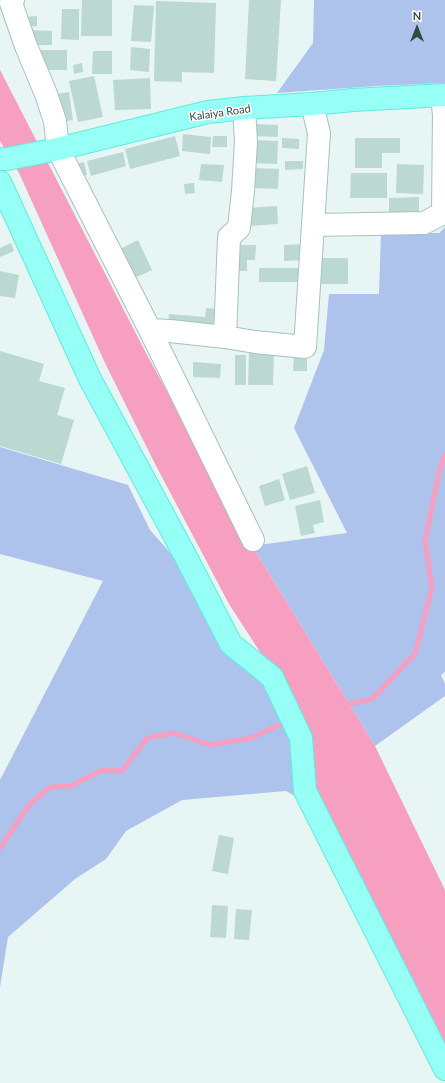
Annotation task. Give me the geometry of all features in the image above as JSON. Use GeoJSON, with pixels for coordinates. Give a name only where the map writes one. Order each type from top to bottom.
{"type":"FeatureCollection","features":[{"type":"Feature","properties":{"kind":"main road","name":"Kalaiya Road"},"geometry":{"type":"LineString","coordinates":[[3,159],[58,149],[208,112],[353,100],[443,96]]}},
{"type":"Feature","properties":{"kind":"main road"},"geometry":{"type":"LineString","coordinates":[[0,182],[90,379],[232,644],[272,677],[301,738],[305,791],[445,1069]]}},
{"type":"Feature","properties":{"kind":"street"},"geometry":{"type":"LineString","coordinates":[[13,0],[11,4],[55,121],[58,149],[254,540]]}},
{"type":"Feature","properties":{"kind":"street"},"geometry":{"type":"LineString","coordinates":[[314,225],[424,223],[443,213],[443,96]]}},
{"type":"Feature","properties":{"kind":"street"},"geometry":{"type":"LineString","coordinates":[[150,330],[225,337],[255,342],[305,347],[319,133],[312,104]]}},
{"type":"Feature","properties":{"kind":"street"},"geometry":{"type":"LineString","coordinates":[[225,337],[229,237],[239,228],[243,190],[246,142],[244,108]]}},
{"type":"Feature","properties":{"kind":"shaded area"},"geometry":{"type":"Polygon","coordinates":[[[314,0],[445,0],[445,83],[277,93],[313,43],[314,0]]]}},
{"type":"Feature","properties":{"kind":"shaded area"},"geometry":{"type":"Polygon","coordinates":[[[0,70],[147,355],[252,546],[375,746],[445,890],[445,1052],[313,786],[307,728],[296,701],[279,669],[262,655],[229,604],[153,460],[105,363],[19,173],[0,141],[0,70]]]}},
{"type":"Feature","properties":{"kind":"shaded area"},"geometry":{"type":"Polygon","coordinates":[[[445,227],[445,672],[441,675],[445,684],[445,696],[375,746],[252,546],[347,533],[294,428],[324,350],[329,294],[379,294],[381,233],[439,233],[445,227]]]}},
{"type":"Feature","properties":{"kind":"shaded area"},"geometry":{"type":"Polygon","coordinates":[[[0,447],[128,485],[150,530],[182,566],[220,644],[274,696],[290,730],[302,800],[286,791],[182,800],[126,831],[106,859],[75,879],[8,937],[0,987],[0,780],[103,581],[0,554],[0,447]]]}},
{"type":"Feature","properties":{"kind":"building"},"geometry":{"type":"Polygon","coordinates":[[[82,0],[112,0],[112,36],[81,36],[82,0]]]}},
{"type":"Feature","properties":{"kind":"building"},"geometry":{"type":"Polygon","coordinates":[[[249,0],[281,0],[276,81],[245,79],[249,0]]]}},
{"type":"Feature","properties":{"kind":"building"},"geometry":{"type":"Polygon","coordinates":[[[156,1],[216,3],[214,73],[182,72],[182,82],[154,81],[156,1]]]}},
{"type":"Feature","properties":{"kind":"building"},"geometry":{"type":"Polygon","coordinates":[[[134,5],[154,6],[151,42],[131,41],[134,5]]]}},
{"type":"Feature","properties":{"kind":"building"},"geometry":{"type":"Polygon","coordinates":[[[62,9],[79,9],[79,40],[61,39],[62,9]]]}},
{"type":"Feature","properties":{"kind":"building"},"geometry":{"type":"Polygon","coordinates":[[[37,16],[37,26],[26,27],[25,17],[37,16]]]}},
{"type":"Feature","properties":{"kind":"building"},"geometry":{"type":"Polygon","coordinates":[[[28,30],[52,31],[52,45],[28,45],[28,30]]]}},
{"type":"Feature","properties":{"kind":"building"},"geometry":{"type":"Polygon","coordinates":[[[131,47],[150,49],[149,72],[130,70],[131,47]]]}},
{"type":"Feature","properties":{"kind":"building"},"geometry":{"type":"Polygon","coordinates":[[[39,50],[67,50],[67,70],[39,70],[39,50]]]}},
{"type":"Feature","properties":{"kind":"building"},"geometry":{"type":"Polygon","coordinates":[[[93,51],[112,51],[112,74],[92,74],[93,51]]]}},
{"type":"Feature","properties":{"kind":"building"},"geometry":{"type":"Polygon","coordinates":[[[82,63],[83,72],[74,74],[73,65],[82,63]]]}},
{"type":"Feature","properties":{"kind":"building"},"geometry":{"type":"Polygon","coordinates":[[[94,76],[103,117],[78,122],[69,81],[94,76]]]}},
{"type":"Feature","properties":{"kind":"building"},"geometry":{"type":"Polygon","coordinates":[[[150,78],[151,109],[115,110],[113,80],[150,78]]]}},
{"type":"Feature","properties":{"kind":"building"},"geometry":{"type":"Polygon","coordinates":[[[69,92],[73,120],[61,122],[57,94],[69,92]]]}},
{"type":"Feature","properties":{"kind":"building"},"geometry":{"type":"Polygon","coordinates":[[[254,124],[278,125],[278,137],[253,136],[254,124]]]}},
{"type":"Feature","properties":{"kind":"building"},"geometry":{"type":"Polygon","coordinates":[[[183,134],[211,137],[210,154],[182,151],[183,134]]]}},
{"type":"Feature","properties":{"kind":"building"},"geometry":{"type":"Polygon","coordinates":[[[175,136],[180,156],[130,169],[125,149],[175,136]]]}},
{"type":"Feature","properties":{"kind":"building"},"geometry":{"type":"Polygon","coordinates":[[[213,136],[227,136],[227,147],[212,147],[213,136]]]}},
{"type":"Feature","properties":{"kind":"building"},"geometry":{"type":"Polygon","coordinates":[[[282,138],[299,139],[299,149],[282,148],[282,138]]]}},
{"type":"Feature","properties":{"kind":"building"},"geometry":{"type":"Polygon","coordinates":[[[355,138],[400,138],[400,153],[382,153],[382,168],[355,168],[355,138]]]}},
{"type":"Feature","properties":{"kind":"building"},"geometry":{"type":"Polygon","coordinates":[[[253,140],[278,141],[277,164],[252,163],[253,140]]]}},
{"type":"Feature","properties":{"kind":"building"},"geometry":{"type":"Polygon","coordinates":[[[123,152],[126,166],[91,176],[87,161],[123,152]]]}},
{"type":"Feature","properties":{"kind":"building"},"geometry":{"type":"Polygon","coordinates":[[[285,161],[303,161],[303,169],[285,170],[285,161]]]}},
{"type":"Feature","properties":{"kind":"building"},"geometry":{"type":"Polygon","coordinates":[[[84,162],[87,175],[79,177],[76,164],[84,162]]]}},
{"type":"Feature","properties":{"kind":"building"},"geometry":{"type":"Polygon","coordinates":[[[201,164],[224,165],[222,182],[199,180],[201,164]]]}},
{"type":"Feature","properties":{"kind":"building"},"geometry":{"type":"Polygon","coordinates":[[[397,164],[424,165],[423,194],[396,193],[397,164]]]}},
{"type":"Feature","properties":{"kind":"building"},"geometry":{"type":"Polygon","coordinates":[[[253,168],[279,169],[278,189],[252,188],[253,168]]]}},
{"type":"Feature","properties":{"kind":"building"},"geometry":{"type":"Polygon","coordinates":[[[351,173],[387,173],[387,198],[350,198],[351,173]]]}},
{"type":"Feature","properties":{"kind":"building"},"geometry":{"type":"Polygon","coordinates":[[[194,183],[195,193],[185,194],[184,184],[194,183]]]}},
{"type":"Feature","properties":{"kind":"building"},"geometry":{"type":"Polygon","coordinates":[[[419,197],[419,220],[389,221],[389,198],[419,197]]]}},
{"type":"Feature","properties":{"kind":"building"},"geometry":{"type":"Polygon","coordinates":[[[277,206],[278,224],[250,226],[248,208],[277,206]]]}},
{"type":"Feature","properties":{"kind":"building"},"geometry":{"type":"Polygon","coordinates":[[[138,240],[152,270],[130,280],[116,251],[138,240]]]}},
{"type":"Feature","properties":{"kind":"building"},"geometry":{"type":"Polygon","coordinates":[[[11,243],[14,251],[0,257],[0,248],[11,243]]]}},
{"type":"Feature","properties":{"kind":"building"},"geometry":{"type":"Polygon","coordinates":[[[305,244],[305,260],[284,261],[284,245],[305,244]]]}},
{"type":"Feature","properties":{"kind":"building"},"geometry":{"type":"Polygon","coordinates":[[[238,245],[256,245],[255,260],[247,260],[247,271],[238,271],[238,245]]]}},
{"type":"Feature","properties":{"kind":"building"},"geometry":{"type":"Polygon","coordinates":[[[320,258],[348,258],[348,284],[320,284],[320,258]]]}},
{"type":"Feature","properties":{"kind":"building"},"geometry":{"type":"Polygon","coordinates":[[[259,268],[305,268],[305,282],[259,282],[259,268]]]}},
{"type":"Feature","properties":{"kind":"building"},"geometry":{"type":"Polygon","coordinates":[[[0,271],[19,275],[15,298],[0,296],[0,271]]]}},
{"type":"Feature","properties":{"kind":"building"},"geometry":{"type":"Polygon","coordinates":[[[206,308],[220,309],[219,332],[168,327],[169,314],[205,317],[206,308]]]}},
{"type":"Feature","properties":{"kind":"building"},"geometry":{"type":"Polygon","coordinates":[[[0,351],[44,364],[39,381],[65,388],[57,415],[74,420],[61,464],[0,446],[0,351]]]}},
{"type":"Feature","properties":{"kind":"building"},"geometry":{"type":"Polygon","coordinates":[[[249,353],[274,353],[273,385],[248,385],[249,353]]]}},
{"type":"Feature","properties":{"kind":"building"},"geometry":{"type":"Polygon","coordinates":[[[235,355],[246,355],[246,385],[235,385],[235,355]]]}},
{"type":"Feature","properties":{"kind":"building"},"geometry":{"type":"Polygon","coordinates":[[[294,355],[307,356],[307,371],[293,371],[294,355]]]}},
{"type":"Feature","properties":{"kind":"building"},"geometry":{"type":"Polygon","coordinates":[[[193,362],[221,364],[220,378],[193,377],[193,362]]]}},
{"type":"Feature","properties":{"kind":"building"},"geometry":{"type":"Polygon","coordinates":[[[307,466],[315,493],[290,500],[282,474],[307,466]]]}},
{"type":"Feature","properties":{"kind":"building"},"geometry":{"type":"Polygon","coordinates":[[[279,479],[285,500],[265,506],[259,486],[279,479]]]}},
{"type":"Feature","properties":{"kind":"building"},"geometry":{"type":"Polygon","coordinates":[[[320,500],[324,522],[313,525],[315,533],[301,536],[295,506],[320,500]]]}},
{"type":"Feature","properties":{"kind":"building"},"geometry":{"type":"Polygon","coordinates":[[[219,835],[234,838],[228,874],[212,871],[219,835]]]}},
{"type":"Feature","properties":{"kind":"building"},"geometry":{"type":"Polygon","coordinates":[[[212,905],[228,906],[226,938],[210,937],[212,905]]]}},
{"type":"Feature","properties":{"kind":"building"},"geometry":{"type":"Polygon","coordinates":[[[236,909],[252,910],[249,940],[234,939],[236,909]]]}},
{"type":"Feature","properties":{"kind":"waterway"},"geometry":{"type":"LineString","coordinates":[[343,705],[372,699],[415,654],[432,587],[425,541],[439,472],[445,454]]}},
{"type":"Feature","properties":{"kind":"waterway"},"geometry":{"type":"LineString","coordinates":[[0,848],[29,805],[50,787],[71,786],[102,770],[122,771],[147,738],[174,733],[210,745],[251,738],[288,721]]}}]}
